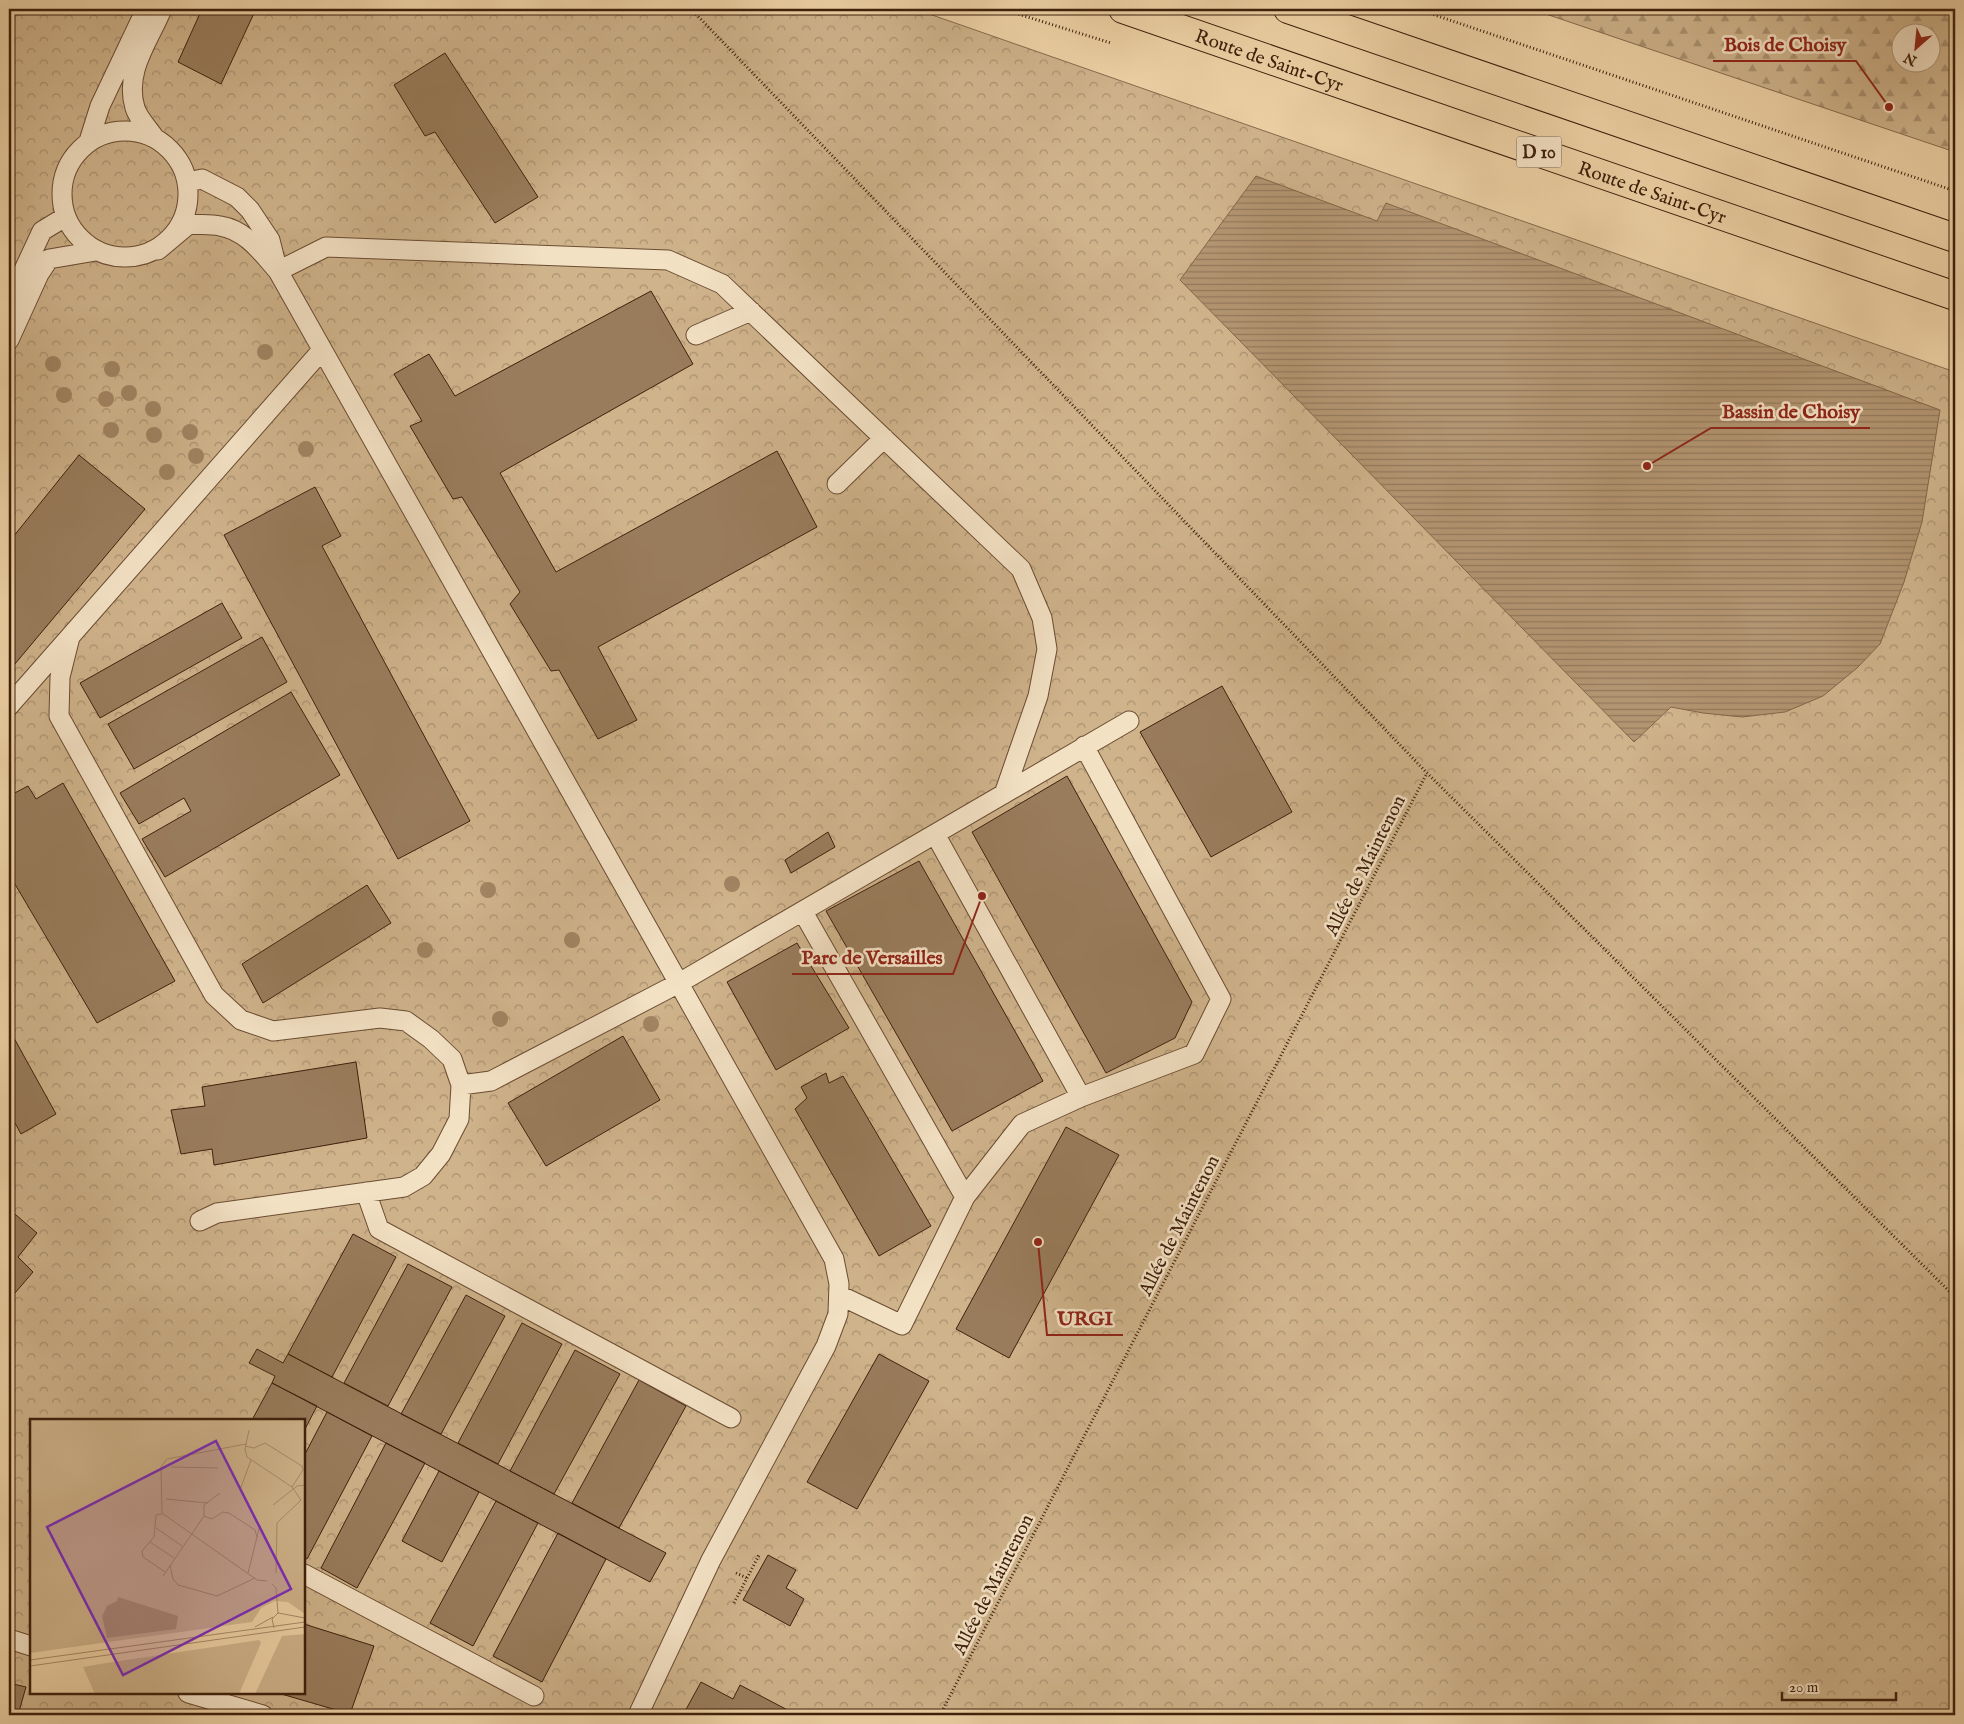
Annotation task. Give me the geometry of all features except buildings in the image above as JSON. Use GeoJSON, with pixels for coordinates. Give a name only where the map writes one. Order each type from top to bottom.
{"type":"FeatureCollection","features":[{"type":"Feature","properties":{"kind":"main road","name":"Route de Saint-Cyr"},"geometry":{"type":"LineString","coordinates":[[1123,9],[1955,296]]}},
{"type":"Feature","properties":{"kind":"main road"},"geometry":{"type":"LineString","coordinates":[[1288,9],[1955,238]]}},
{"type":"Feature","properties":{"kind":"lane"},"geometry":{"type":"LineString","coordinates":[[89,141],[100,106],[146,9]]}},
{"type":"Feature","properties":{"kind":"lane"},"geometry":{"type":"LineString","coordinates":[[158,250],[177,232],[188,208],[188,182],[176,155],[154,137],[135,109],[132,88],[133,73],[139,56],[162,9]]}},
{"type":"Feature","properties":{"kind":"lane"},"geometry":{"type":"LineString","coordinates":[[96,251],[77,237],[65,217],[61,188],[69,161],[89,141],[121,130],[154,137]]}},
{"type":"Feature","properties":{"kind":"lane"},"geometry":{"type":"LineString","coordinates":[[188,182],[202,179],[237,197],[250,210],[270,240],[278,271]]}},
{"type":"Feature","properties":{"kind":"lane"},"geometry":{"type":"LineString","coordinates":[[9,302],[42,231],[65,217]]}},
{"type":"Feature","properties":{"kind":"lane"},"geometry":{"type":"LineString","coordinates":[[9,340],[39,274],[49,259],[96,251],[127,258],[158,250],[189,224],[221,226],[236,230],[247,238],[278,271],[834,1259],[839,1284],[838,1314],[826,1346],[716,1551],[638,1715]]}},
{"type":"Feature","properties":{"kind":"lane"},"geometry":{"type":"LineString","coordinates":[[278,271],[326,247],[668,260],[722,284],[1021,569],[1042,618],[1047,649],[1038,696],[1004,794]]}},
{"type":"Feature","properties":{"kind":"lane"},"geometry":{"type":"LineString","coordinates":[[696,335],[751,311]]}},
{"type":"Feature","properties":{"kind":"lane"},"geometry":{"type":"LineString","coordinates":[[9,706],[322,350]]}},
{"type":"Feature","properties":{"kind":"lane"},"geometry":{"type":"LineString","coordinates":[[837,484],[884,438]]}},
{"type":"Feature","properties":{"kind":"lane"},"geometry":{"type":"LineString","coordinates":[[70,637],[60,677],[59,716],[214,995],[241,1020],[272,1031],[380,1018],[406,1021],[431,1039],[452,1059],[460,1085],[459,1119],[441,1154],[422,1176],[404,1188],[217,1213],[200,1220]]}},
{"type":"Feature","properties":{"kind":"lane"},"geometry":{"type":"LineString","coordinates":[[460,1085],[491,1081],[680,983],[1129,720]]}},
{"type":"Feature","properties":{"kind":"lane"},"geometry":{"type":"LineString","coordinates":[[839,1295],[902,1325],[965,1197],[1022,1124],[1081,1097],[1194,1054],[1221,999],[1084,746]]}},
{"type":"Feature","properties":{"kind":"lane"},"geometry":{"type":"LineString","coordinates":[[935,834],[1081,1097]]}},
{"type":"Feature","properties":{"kind":"lane"},"geometry":{"type":"LineString","coordinates":[[803,912],[965,1197]]}},
{"type":"Feature","properties":{"kind":"lane"},"geometry":{"type":"LineString","coordinates":[[366,1192],[378,1229],[731,1418]]}},
{"type":"Feature","properties":{"kind":"lane"},"geometry":{"type":"LineString","coordinates":[[305,1575],[534,1696]]}},
{"type":"Feature","properties":{"kind":"lane"},"geometry":{"type":"LineString","coordinates":[[9,1639],[30,1646]]}},
{"type":"Feature","properties":{"kind":"lane"},"geometry":{"type":"LineString","coordinates":[[191,1694],[263,1715]]}},
{"type":"Feature","properties":{"kind":"path"},"geometry":{"type":"LineString","coordinates":[[691,9],[1427,773],[1955,1297]]}},
{"type":"Feature","properties":{"kind":"path"},"geometry":{"type":"LineString","coordinates":[[1417,9],[1955,191]]}},
{"type":"Feature","properties":{"kind":"path","name":"Allée de Maintenon"},"geometry":{"type":"LineString","coordinates":[[940,1715],[1427,773]]}},
{"type":"Feature","properties":{"kind":"path"},"geometry":{"type":"LineString","coordinates":[[734,1603],[759,1555]]}},
{"type":"Feature","properties":{"kind":"green space"},"geometry":{"type":"Polygon","coordinates":[[[9,9],[915,9],[1955,372],[1955,1715],[9,1715],[9,9]]]}},
{"type":"Feature","properties":{"kind":"green space"},"geometry":{"type":"Polygon","coordinates":[[[1531,9],[1955,9],[1955,152],[1531,9]]]}},
{"type":"Feature","properties":{"kind":"shaded area"},"geometry":{"type":"Polygon","coordinates":[[[1256,176],[1377,221],[1386,203],[1940,410],[1922,522],[1904,582],[1880,644],[1857,668],[1823,696],[1785,712],[1742,717],[1671,707],[1634,742],[1180,280],[1256,176]]]}},
{"type":"Feature","properties":{"kind":"place","name":"Bois de Choisy"},"geometry":{"type":"Point","coordinates":[1889,107]}},
{"type":"Feature","properties":{"kind":"place","name":"Bassin de Choisy"},"geometry":{"type":"Point","coordinates":[1647,466]}},
{"type":"Feature","properties":{"kind":"place","name":"Parc de Versailles"},"geometry":{"type":"Point","coordinates":[982,896]}},
{"type":"Feature","properties":{"kind":"place","name":"URGI"},"geometry":{"type":"Point","coordinates":[1038,1242]}}]}
